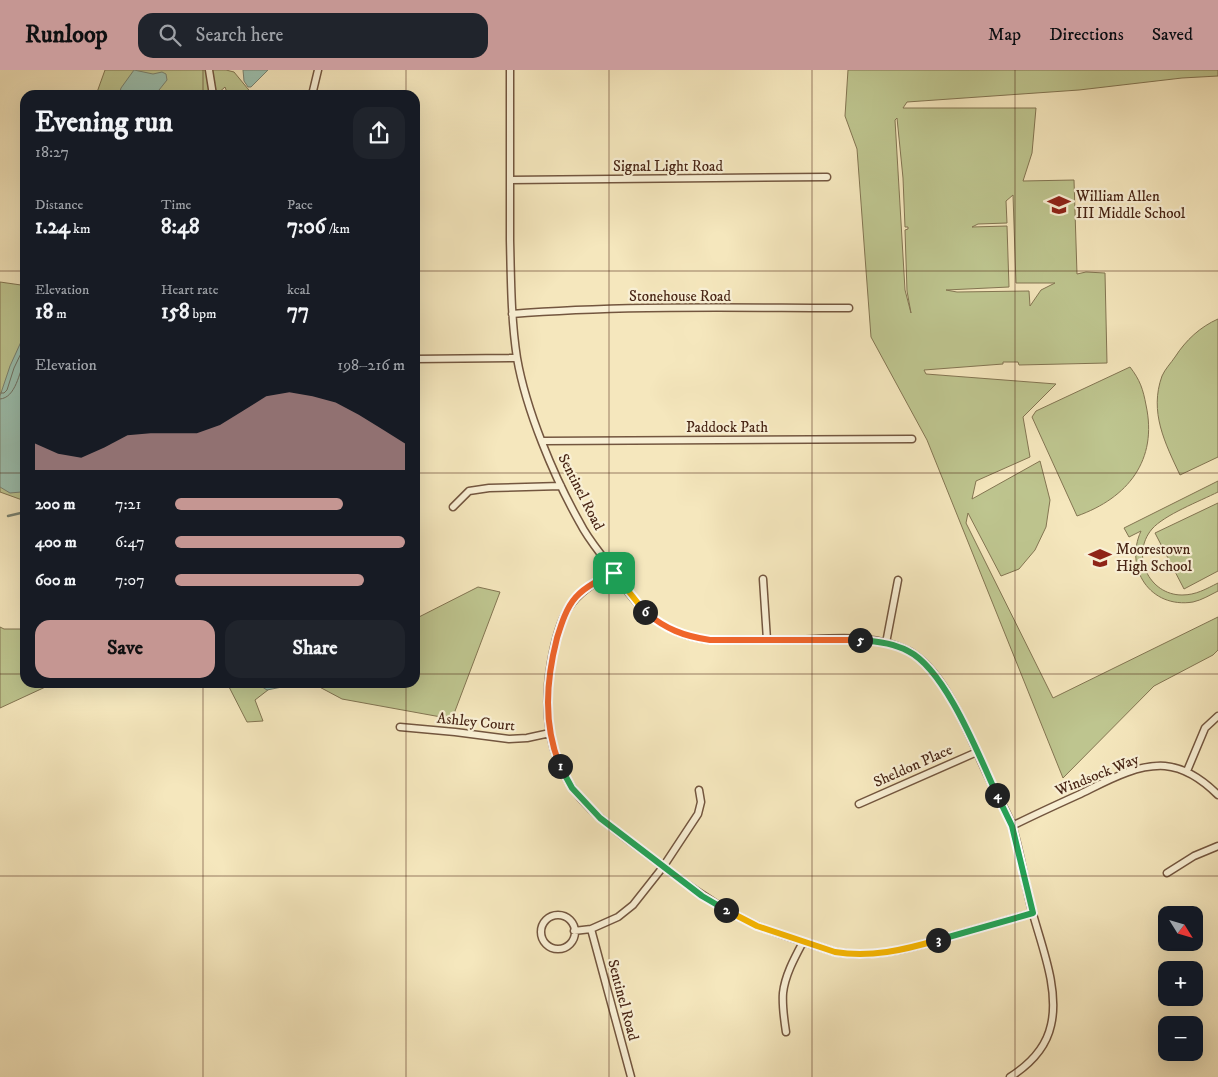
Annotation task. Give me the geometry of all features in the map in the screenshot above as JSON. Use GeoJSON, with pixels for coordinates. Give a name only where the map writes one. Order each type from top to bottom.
{"type":"FeatureCollection","features":[{"type":"Feature","properties":{"kind":"street"},"geometry":{"type":"LineString","coordinates":[[209,70],[212,90]]}},
{"type":"Feature","properties":{"kind":"street"},"geometry":{"type":"LineString","coordinates":[[313,90],[318,70]]}},
{"type":"Feature","properties":{"kind":"street","name":"Sentinel Road"},"geometry":{"type":"LineString","coordinates":[[510,70],[512,314],[525,394],[561,486],[581,525],[643,611],[671,630],[696,638],[710,640],[874,640],[909,651],[932,671],[952,701],[1012,826],[1046,961],[1053,1000],[1051,1024],[1048,1034],[1037,1054],[1021,1070],[1010,1077]]}},
{"type":"Feature","properties":{"kind":"street","name":"Signal Light Road"},"geometry":{"type":"LineString","coordinates":[[510,180],[827,178]]}},
{"type":"Feature","properties":{"kind":"street","name":"Stonehouse Road"},"geometry":{"type":"LineString","coordinates":[[512,314],[573,310],[849,308]]}},
{"type":"Feature","properties":{"kind":"street"},"geometry":{"type":"LineString","coordinates":[[420,359],[518,358]]}},
{"type":"Feature","properties":{"kind":"street","name":"Paddock Path"},"geometry":{"type":"LineString","coordinates":[[543,441],[912,439]]}},
{"type":"Feature","properties":{"kind":"street"},"geometry":{"type":"LineString","coordinates":[[453,507],[469,492],[489,488],[561,486]]}},
{"type":"Feature","properties":{"kind":"street"},"geometry":{"type":"LineString","coordinates":[[614,573],[596,581],[576,597],[569,606],[552,656],[548,684],[550,733],[560,764],[572,788],[600,818],[702,896],[723,909],[757,926],[841,953],[880,954],[924,945],[1033,913]]}},
{"type":"Feature","properties":{"kind":"street"},"geometry":{"type":"LineString","coordinates":[[763,579],[767,640]]}},
{"type":"Feature","properties":{"kind":"street"},"geometry":{"type":"LineString","coordinates":[[886,643],[898,580]]}},
{"type":"Feature","properties":{"kind":"street"},"geometry":{"type":"LineString","coordinates":[[1187,771],[1205,728],[1218,716]]}},
{"type":"Feature","properties":{"kind":"street","name":"Ashley Court"},"geometry":{"type":"LineString","coordinates":[[400,727],[455,732],[509,740],[550,733]]}},
{"type":"Feature","properties":{"kind":"street","name":"Sheldon Place"},"geometry":{"type":"LineString","coordinates":[[859,804],[977,752]]}},
{"type":"Feature","properties":{"kind":"street","name":"Windsock Way"},"geometry":{"type":"LineString","coordinates":[[1012,826],[1109,780],[1144,767],[1166,766],[1187,771],[1205,782],[1218,795]]}},
{"type":"Feature","properties":{"kind":"street"},"geometry":{"type":"LineString","coordinates":[[574,931],[591,929],[618,917],[633,905],[663,867],[698,814],[701,802],[699,790]]}},
{"type":"Feature","properties":{"kind":"street"},"geometry":{"type":"LineString","coordinates":[[1167,872],[1194,856],[1218,846]]}},
{"type":"Feature","properties":{"kind":"street"},"geometry":{"type":"LineString","coordinates":[[556,916],[566,918],[573,926],[574,931],[574,936],[568,945],[559,949],[545,944],[541,934],[543,924],[556,916]]}},
{"type":"Feature","properties":{"kind":"street","name":"Sentinel Road"},"geometry":{"type":"LineString","coordinates":[[591,929],[631,1077]]}},
{"type":"Feature","properties":{"kind":"street"},"geometry":{"type":"LineString","coordinates":[[786,1032],[783,992],[792,963],[803,942]]}},
{"type":"Feature","properties":{"kind":"green space"},"geometry":{"type":"Polygon","coordinates":[[[105,70],[226,70],[234,72],[249,90],[226,90],[225,87],[222,90],[98,90],[105,70]]]}},
{"type":"Feature","properties":{"kind":"green space"},"geometry":{"type":"Polygon","coordinates":[[[848,70],[1218,70],[1218,76],[1182,78],[1079,90],[907,102],[903,108],[1036,108],[1032,153],[1023,181],[1074,180],[1077,274],[1086,272],[1105,273],[1107,363],[1019,365],[1018,362],[1003,362],[1003,364],[924,370],[926,374],[1056,384],[1023,417],[1030,457],[976,481],[972,499],[1040,461],[1050,500],[1046,527],[1035,550],[1019,569],[1001,576],[968,513],[966,523],[1053,698],[1218,617],[1218,650],[1213,655],[1154,686],[1063,778],[927,440],[871,337],[857,149],[845,116],[848,70]],[[897,118],[895,120],[905,290],[911,313],[907,291],[905,230],[908,227],[905,227],[903,178],[897,118]],[[1013,195],[1006,201],[1007,223],[978,224],[972,227],[1007,226],[1009,287],[946,290],[957,292],[1029,291],[1030,306],[1041,290],[1055,283],[1016,283],[1013,195]]]}},
{"type":"Feature","properties":{"kind":"green space"},"geometry":{"type":"Polygon","coordinates":[[[0,282],[20,285],[20,499],[0,492],[0,282]]]}},
{"type":"Feature","properties":{"kind":"green space"},"geometry":{"type":"Polygon","coordinates":[[[1218,319],[1218,457],[1180,475],[1160,427],[1157,402],[1158,389],[1163,373],[1184,345],[1199,330],[1218,319]]]}},
{"type":"Feature","properties":{"kind":"green space"},"geometry":{"type":"Polygon","coordinates":[[[1130,367],[1144,394],[1149,425],[1143,460],[1135,474],[1111,499],[1077,516],[1032,417],[1036,411],[1130,367]]]}},
{"type":"Feature","properties":{"kind":"green space"},"geometry":{"type":"Polygon","coordinates":[[[1218,481],[1218,492],[1173,514],[1152,529],[1146,539],[1143,561],[1146,572],[1152,581],[1170,593],[1192,594],[1218,583],[1218,591],[1193,602],[1178,602],[1164,599],[1144,583],[1139,572],[1136,559],[1141,531],[1129,537],[1124,528],[1218,481]]]}},
{"type":"Feature","properties":{"kind":"green space"},"geometry":{"type":"Polygon","coordinates":[[[1218,503],[1218,571],[1184,589],[1155,533],[1218,503]]]}},
{"type":"Feature","properties":{"kind":"green space"},"geometry":{"type":"Polygon","coordinates":[[[478,587],[500,592],[452,719],[342,699],[321,688],[420,688],[420,616],[478,587]]]}},
{"type":"Feature","properties":{"kind":"green space"},"geometry":{"type":"Polygon","coordinates":[[[0,627],[4,629],[20,629],[20,688],[43,688],[0,708],[0,627]]]}},
{"type":"Feature","properties":{"kind":"green space"},"geometry":{"type":"Polygon","coordinates":[[[230,688],[271,688],[255,700],[263,721],[247,722],[230,688]]]}},
{"type":"Feature","properties":{"kind":"water"},"geometry":{"type":"Polygon","coordinates":[[[134,70],[153,74],[162,72],[166,74],[167,80],[159,90],[120,90],[134,70]]]}},
{"type":"Feature","properties":{"kind":"water"},"geometry":{"type":"Polygon","coordinates":[[[243,70],[268,70],[251,87],[248,87],[244,81],[243,70]]]}},
{"type":"Feature","properties":{"kind":"water"},"geometry":{"type":"Polygon","coordinates":[[[20,344],[20,492],[10,493],[0,487],[0,396],[20,344]]]}},
{"type":"Feature","properties":{"kind":"waterway"},"geometry":{"type":"LineString","coordinates":[[8,516],[20,513]]}},
{"type":"Feature","properties":{"kind":"place","name":"William Allen III Middle School"},"geometry":{"type":"Point","coordinates":[1059,205]}},
{"type":"Feature","properties":{"kind":"place","name":"Moorestown High School"},"geometry":{"type":"Point","coordinates":[1100,558]}},
{"type":"Feature","properties":{"kind":"route"},"geometry":{"type":"LineString","coordinates":[[614,573],[643,611],[671,630],[696,638],[710,640],[874,640],[909,651],[928,666],[952,701],[1012,826],[1033,913],[924,945],[880,954],[835,952],[757,926],[723,909],[702,896],[600,818],[572,788],[560,764],[550,733],[548,684],[552,656],[569,606],[576,597],[596,581],[614,573]]}}]}
